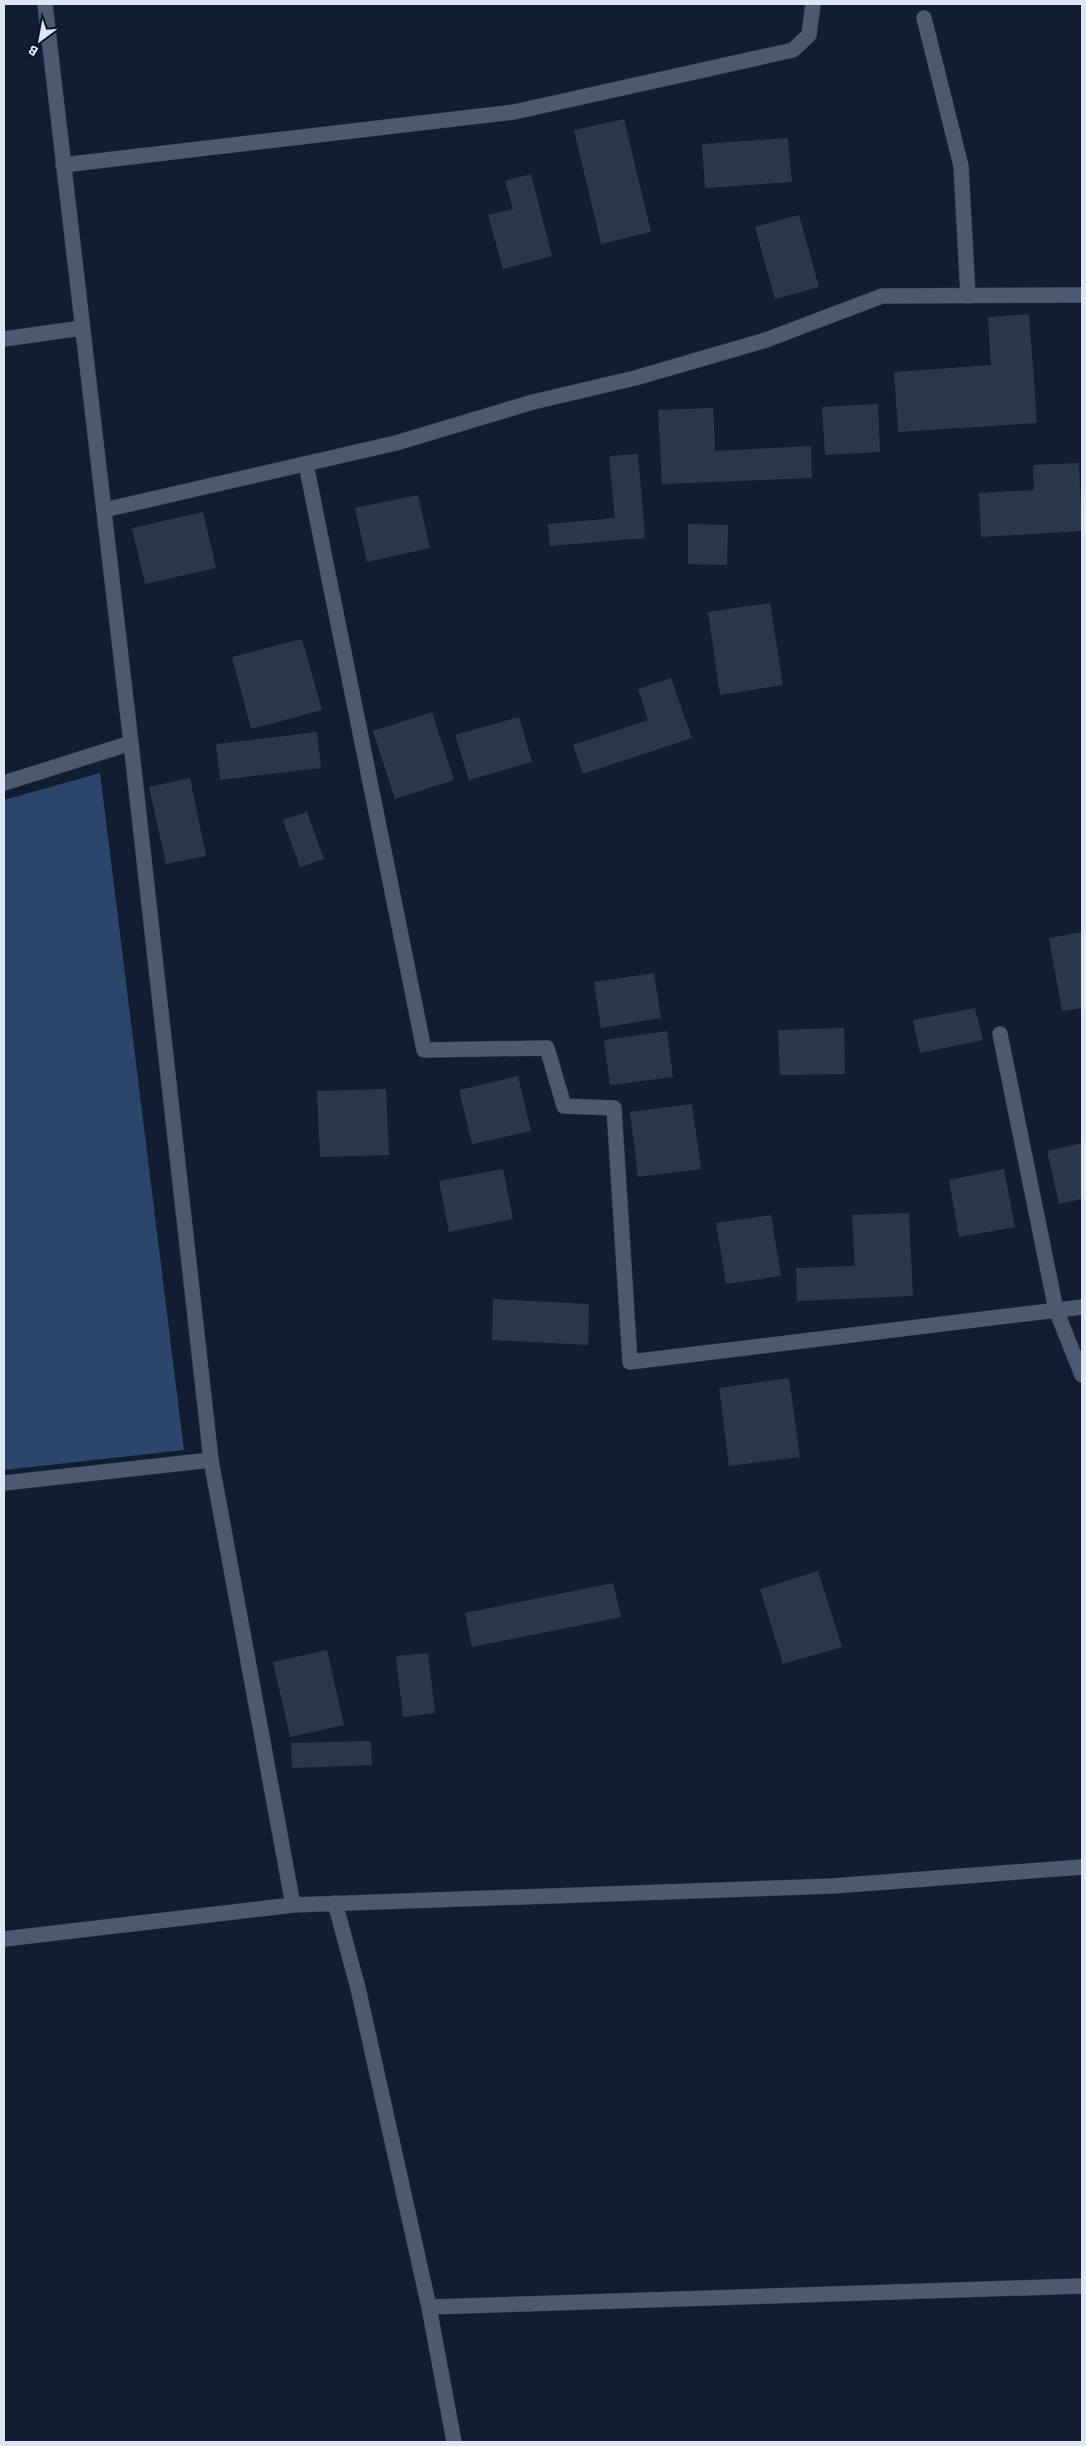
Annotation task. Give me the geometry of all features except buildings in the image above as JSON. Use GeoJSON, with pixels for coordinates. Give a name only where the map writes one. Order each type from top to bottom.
{"type":"FeatureCollection","features":[{"type":"Feature","properties":{"kind":"street"},"geometry":{"type":"LineString","coordinates":[[45,4],[131,743],[211,1460],[293,1905]]}},
{"type":"Feature","properties":{"kind":"street"},"geometry":{"type":"LineString","coordinates":[[64,165],[514,112],[793,50],[809,35],[814,10],[813,4]]}},
{"type":"Feature","properties":{"kind":"street"},"geometry":{"type":"LineString","coordinates":[[924,18],[961,166],[968,296]]}},
{"type":"Feature","properties":{"kind":"street"},"geometry":{"type":"LineString","coordinates":[[104,510],[396,443],[533,402],[635,378],[756,343],[882,296],[1082,295]]}},
{"type":"Feature","properties":{"kind":"street"},"geometry":{"type":"LineString","coordinates":[[4,339],[82,328]]}},
{"type":"Feature","properties":{"kind":"street"},"geometry":{"type":"LineString","coordinates":[[306,464],[424,1050],[547,1048],[564,1106],[614,1108],[630,1362],[1082,1307]]}},
{"type":"Feature","properties":{"kind":"street"},"geometry":{"type":"LineString","coordinates":[[4,782],[131,743]]}},
{"type":"Feature","properties":{"kind":"street"},"geometry":{"type":"LineString","coordinates":[[1000,1034],[1056,1310],[1082,1375]]}},
{"type":"Feature","properties":{"kind":"street"},"geometry":{"type":"LineString","coordinates":[[4,1483],[211,1460]]}},
{"type":"Feature","properties":{"kind":"street"},"geometry":{"type":"LineString","coordinates":[[4,1939],[293,1905],[833,1886],[1082,1867]]}},
{"type":"Feature","properties":{"kind":"street"},"geometry":{"type":"LineString","coordinates":[[335,1903],[358,1988],[429,2307],[454,2442]]}},
{"type":"Feature","properties":{"kind":"street"},"geometry":{"type":"LineString","coordinates":[[429,2307],[1082,2286]]}},
{"type":"Feature","properties":{"kind":"shaded area"},"geometry":{"type":"Polygon","coordinates":[[[100,773],[184,1450],[4,1470],[4,800],[100,773]]]}}]}
